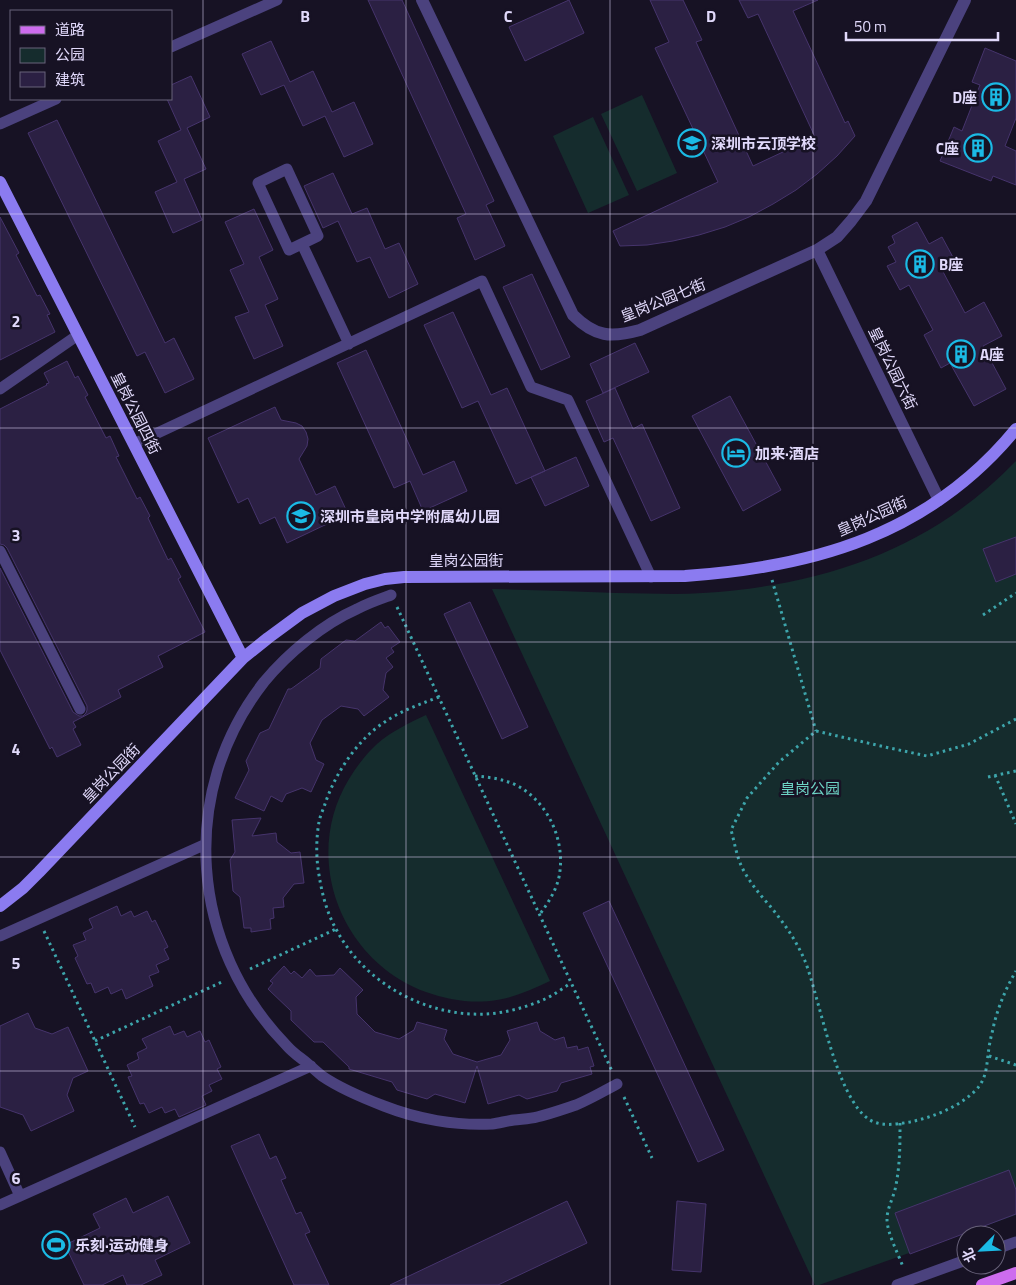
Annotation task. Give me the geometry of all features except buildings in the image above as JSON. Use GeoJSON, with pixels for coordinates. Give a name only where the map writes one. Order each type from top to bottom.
{"type":"FeatureCollection","features":[{"type":"Feature","properties":{"kind":"main road"},"geometry":{"type":"LineString","coordinates":[[982,1285],[1016,1273]]}},
{"type":"Feature","properties":{"kind":"street","name":"皇岗公园七街"},"geometry":{"type":"LineString","coordinates":[[422,0],[573,315],[582,324],[600,334],[613,336],[640,330],[817,250],[836,237],[866,201],[965,0]]}},
{"type":"Feature","properties":{"kind":"street","name":"皇岗公园四街"},"geometry":{"type":"LineString","coordinates":[[0,182],[243,658]]}},
{"type":"Feature","properties":{"kind":"street","name":"皇岗公园六街"},"geometry":{"type":"LineString","coordinates":[[817,250],[939,500]]}},
{"type":"Feature","properties":{"kind":"street","name":"皇岗公园街"},"geometry":{"type":"LineString","coordinates":[[0,906],[23,888],[39,872],[243,658],[285,625],[319,603],[349,590],[385,579],[404,577],[651,577],[709,574],[768,566],[803,558],[864,541],[901,523],[939,500],[976,472],[1016,429]]}},
{"type":"Feature","properties":{"kind":"lane"},"geometry":{"type":"LineString","coordinates":[[172,47],[278,0]]}},
{"type":"Feature","properties":{"kind":"lane"},"geometry":{"type":"LineString","coordinates":[[0,124],[54,100]]}},
{"type":"Feature","properties":{"kind":"lane"},"geometry":{"type":"LineString","coordinates":[[287,169],[318,236],[302,244],[289,250],[258,182],[287,169]]}},
{"type":"Feature","properties":{"kind":"lane"},"geometry":{"type":"LineString","coordinates":[[302,244],[349,344]]}},
{"type":"Feature","properties":{"kind":"lane"},"geometry":{"type":"LineString","coordinates":[[134,444],[482,281],[531,387],[568,400],[651,577]]}},
{"type":"Feature","properties":{"kind":"lane"},"geometry":{"type":"LineString","coordinates":[[0,389],[78,335]]}},
{"type":"Feature","properties":{"kind":"lane"},"geometry":{"type":"LineString","coordinates":[[0,551],[80,709]]}},
{"type":"Feature","properties":{"kind":"lane"},"geometry":{"type":"LineString","coordinates":[[391,595],[355,609],[322,629],[292,654],[265,682],[243,714],[226,749],[214,786],[207,824],[206,863],[210,902],[220,940],[235,976],[259,1014],[288,1047],[323,1076],[361,1098],[403,1114],[447,1122],[492,1124],[536,1118],[578,1104],[617,1084]]}},
{"type":"Feature","properties":{"kind":"lane"},"geometry":{"type":"LineString","coordinates":[[0,936],[206,844]]}},
{"type":"Feature","properties":{"kind":"lane"},"geometry":{"type":"LineString","coordinates":[[0,1205],[311,1066]]}},
{"type":"Feature","properties":{"kind":"lane"},"geometry":{"type":"LineString","coordinates":[[0,1152],[20,1196]]}},
{"type":"Feature","properties":{"kind":"lane"},"geometry":{"type":"LineString","coordinates":[[897,1285],[956,1264]]}},
{"type":"Feature","properties":{"kind":"path"},"geometry":{"type":"LineString","coordinates":[[768,566],[816,731]]}},
{"type":"Feature","properties":{"kind":"path"},"geometry":{"type":"LineString","coordinates":[[983,615],[1016,593]]}},
{"type":"Feature","properties":{"kind":"path"},"geometry":{"type":"LineString","coordinates":[[391,595],[652,1158]]}},
{"type":"Feature","properties":{"kind":"path"},"geometry":{"type":"LineString","coordinates":[[438,697],[404,710],[374,730],[349,756],[330,788],[319,822],[316,859],[322,895],[336,929],[352,954],[374,976],[399,994],[427,1006],[456,1013],[487,1014],[516,1009],[545,999],[571,983]]}},
{"type":"Feature","properties":{"kind":"path"},"geometry":{"type":"LineString","coordinates":[[816,731],[927,756],[969,744],[1016,719]]}},
{"type":"Feature","properties":{"kind":"path"},"geometry":{"type":"LineString","coordinates":[[816,731],[779,762],[747,798],[730,830],[744,873],[793,936],[804,960],[817,998],[836,1065],[853,1102],[860,1112],[870,1120],[880,1124],[926,1119],[946,1111],[976,1090],[983,1080],[988,1066],[990,1043],[1003,996],[1016,971]]}},
{"type":"Feature","properties":{"kind":"path"},"geometry":{"type":"LineString","coordinates":[[988,777],[1016,771]]}},
{"type":"Feature","properties":{"kind":"path"},"geometry":{"type":"LineString","coordinates":[[995,775],[1016,824]]}},
{"type":"Feature","properties":{"kind":"path"},"geometry":{"type":"LineString","coordinates":[[475,776],[496,778],[517,785],[534,798],[548,815],[557,834],[561,855],[559,877],[552,897],[540,915]]}},
{"type":"Feature","properties":{"kind":"path"},"geometry":{"type":"LineString","coordinates":[[39,919],[142,1141]]}},
{"type":"Feature","properties":{"kind":"path"},"geometry":{"type":"LineString","coordinates":[[95,1041],[336,929]]}},
{"type":"Feature","properties":{"kind":"path"},"geometry":{"type":"LineString","coordinates":[[988,1056],[1016,1065]]}},
{"type":"Feature","properties":{"kind":"path"},"geometry":{"type":"LineString","coordinates":[[900,1123],[900,1158],[896,1187],[887,1220],[889,1231],[903,1267]]}},
{"type":"Feature","properties":{"kind":"green space"},"geometry":{"type":"Polygon","coordinates":[[[642,95],[677,173],[637,191],[601,114],[642,95]]]}},
{"type":"Feature","properties":{"kind":"green space"},"geometry":{"type":"Polygon","coordinates":[[[593,117],[629,195],[588,213],[553,136],[593,117]]]}},
{"type":"Feature","properties":{"kind":"green space","name":"皇岗公园"},"geometry":{"type":"Polygon","coordinates":[[[1016,461],[1016,1215],[988,1225],[956,1225],[956,1236],[815,1285],[492,589],[692,594],[748,589],[791,582],[833,571],[873,557],[911,540],[948,518],[983,492],[1016,461]]]}},
{"type":"Feature","properties":{"kind":"green space"},"geometry":{"type":"Polygon","coordinates":[[[426,715],[550,981],[518,995],[479,1002],[461,1001],[426,992],[396,977],[371,957],[352,932],[338,903],[330,873],[329,841],[335,810],[349,779],[362,760],[383,739],[426,715]]]}},
{"type":"Feature","properties":{"kind":"place","name":"D座"},"geometry":{"type":"Point","coordinates":[996,97]}},
{"type":"Feature","properties":{"kind":"place","name":"深圳市云顶学校"},"geometry":{"type":"Point","coordinates":[692,143]}},
{"type":"Feature","properties":{"kind":"place","name":"C座"},"geometry":{"type":"Point","coordinates":[978,148]}},
{"type":"Feature","properties":{"kind":"place","name":"B座"},"geometry":{"type":"Point","coordinates":[920,264]}},
{"type":"Feature","properties":{"kind":"place","name":"A座"},"geometry":{"type":"Point","coordinates":[961,354]}},
{"type":"Feature","properties":{"kind":"place","name":"加来·酒店"},"geometry":{"type":"Point","coordinates":[736,453]}},
{"type":"Feature","properties":{"kind":"place","name":"深圳市皇岗中学附属幼儿园"},"geometry":{"type":"Point","coordinates":[301,516]}},
{"type":"Feature","properties":{"kind":"place","name":"乐刻·运动健身"},"geometry":{"type":"Point","coordinates":[56,1245]}}]}
